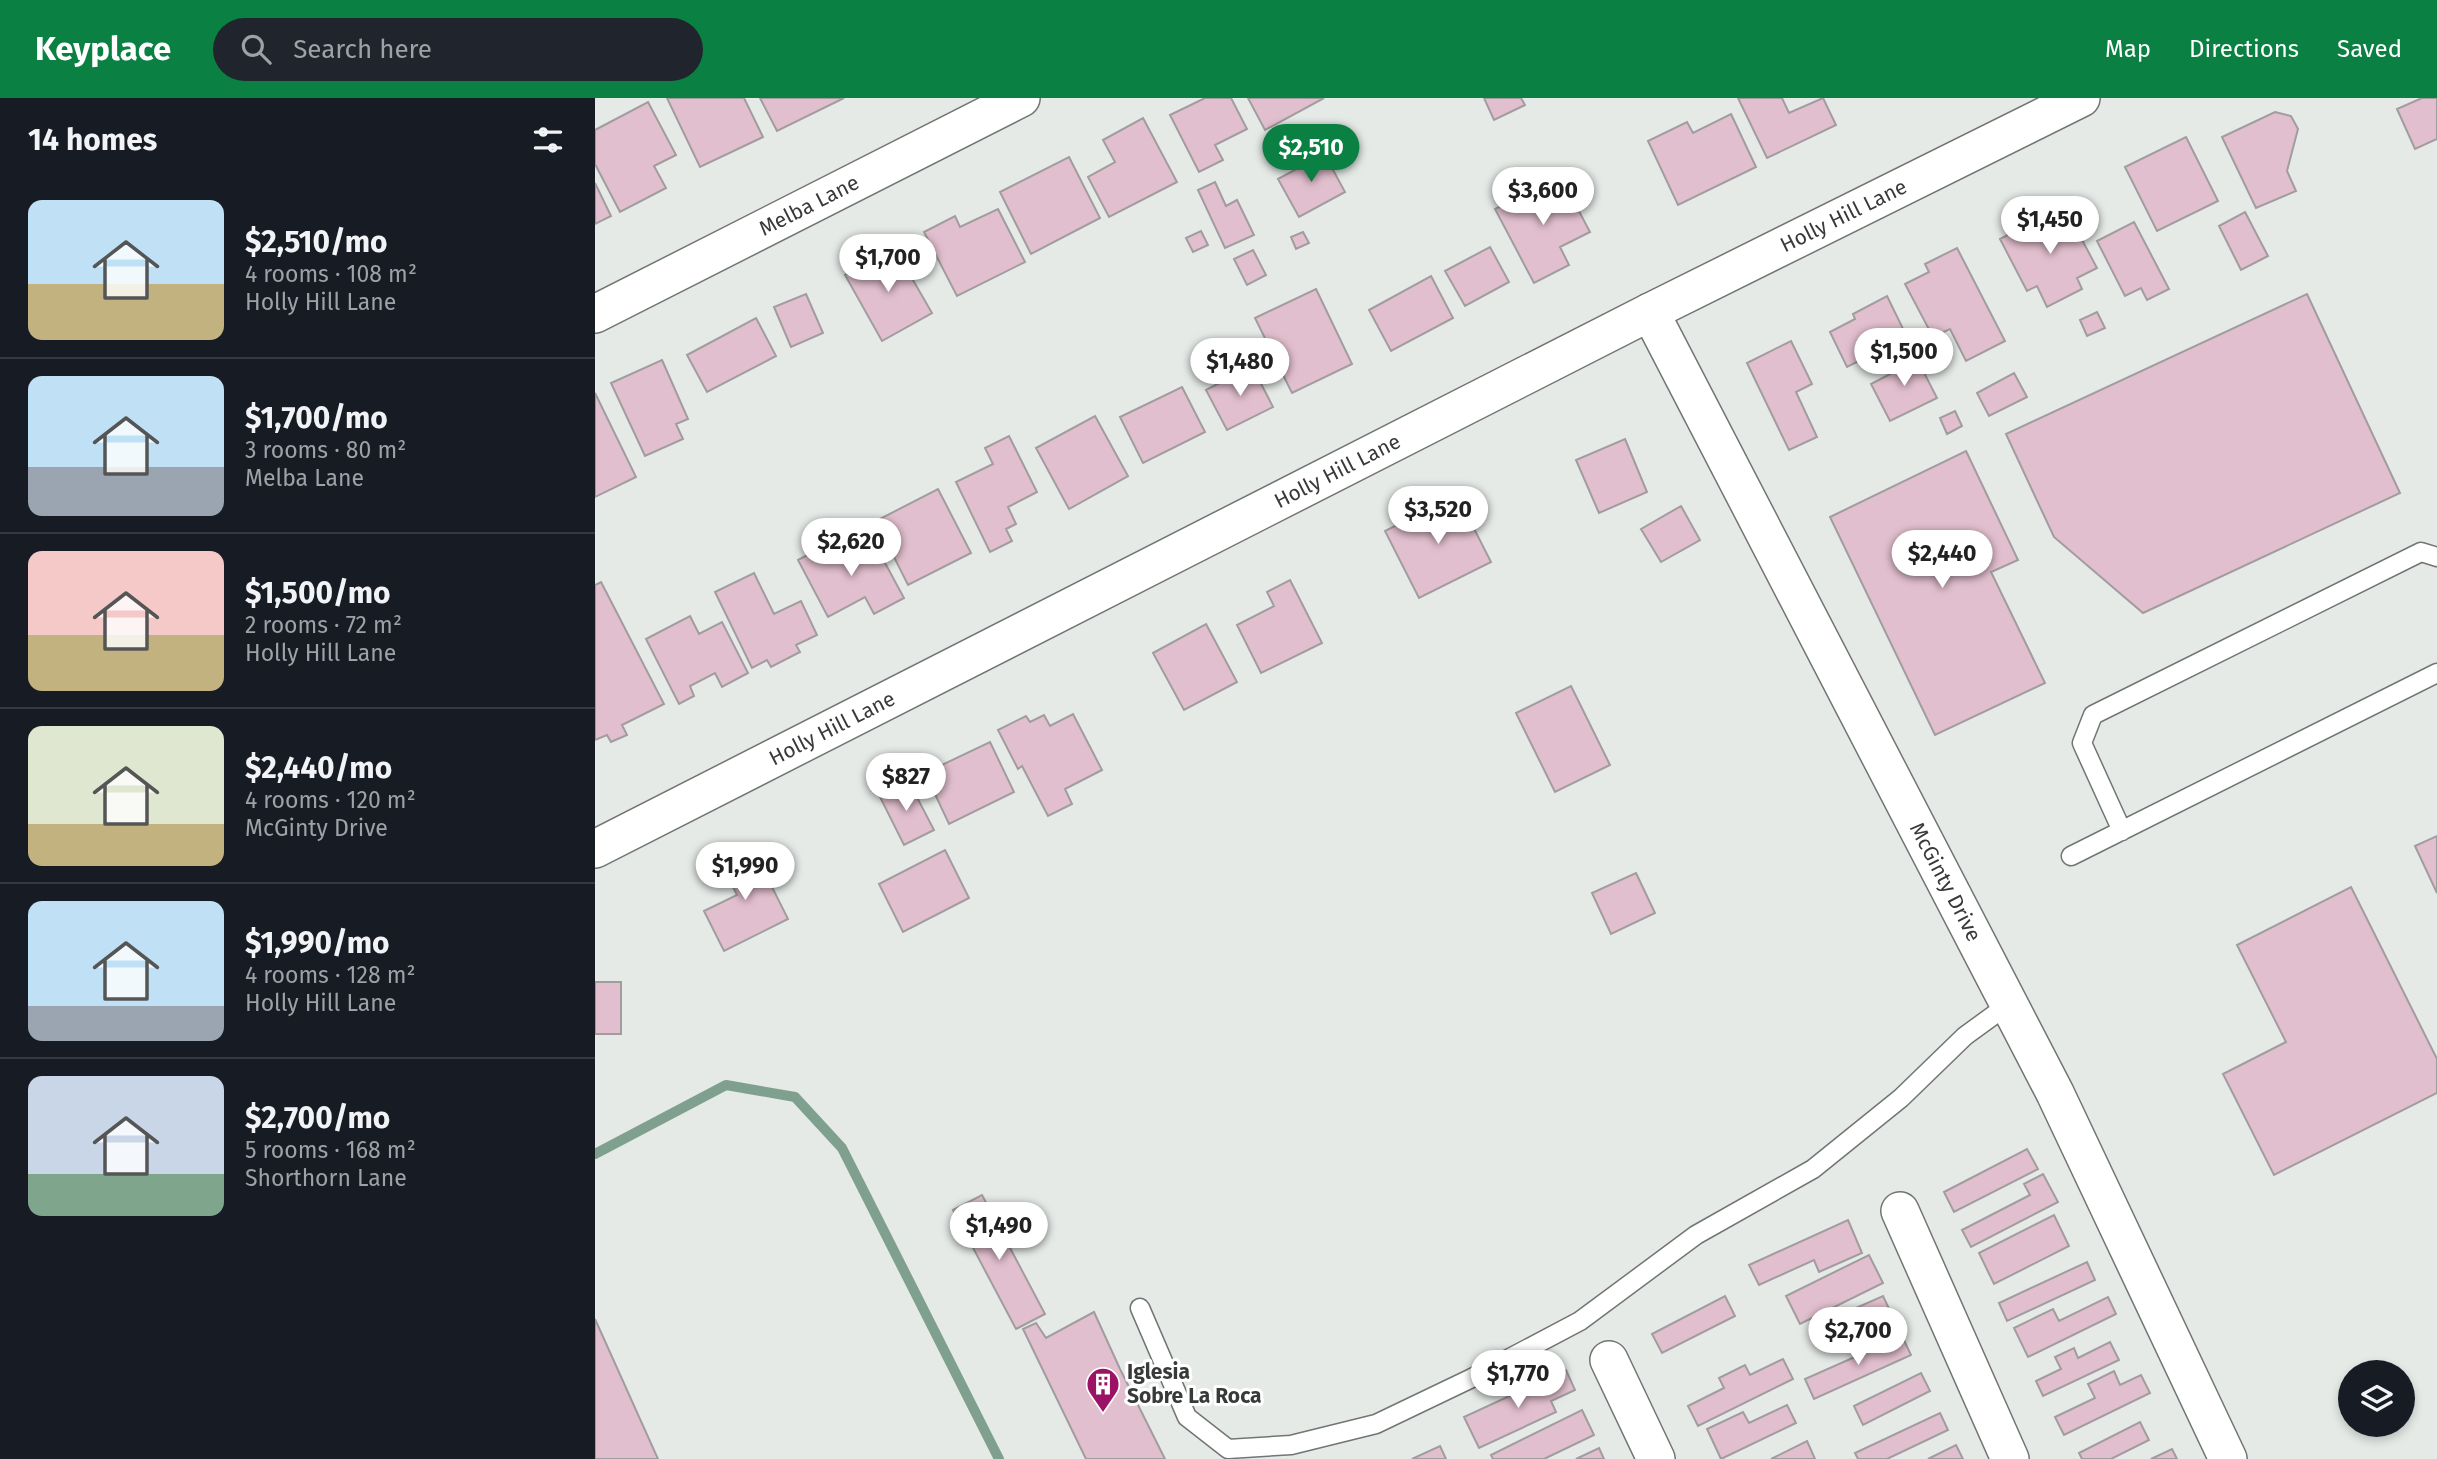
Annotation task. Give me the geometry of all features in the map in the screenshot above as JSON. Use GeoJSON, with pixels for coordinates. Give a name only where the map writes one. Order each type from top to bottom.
{"type":"FeatureCollection","features":[{"type":"Feature","properties":{"kind":"street","name":"Melba Lane"},"geometry":{"type":"LineString","coordinates":[[595,314],[1021,98]]}},
{"type":"Feature","properties":{"kind":"street","name":"Holly Hill Lane"},"geometry":{"type":"LineString","coordinates":[[595,849],[1650,312],[2081,98]]}},
{"type":"Feature","properties":{"kind":"street","name":"McGinty Drive"},"geometry":{"type":"LineString","coordinates":[[1650,312],[2055,1093],[2228,1459]]}},
{"type":"Feature","properties":{"kind":"street"},"geometry":{"type":"LineString","coordinates":[[1900,1211],[2010,1459]]}},
{"type":"Feature","properties":{"kind":"street"},"geometry":{"type":"LineString","coordinates":[[1609,1360],[1656,1459]]}},
{"type":"Feature","properties":{"kind":"lane"},"geometry":{"type":"LineString","coordinates":[[2122,831],[2082,743],[2092,715],[2421,552],[2437,556]]}},
{"type":"Feature","properties":{"kind":"lane"},"geometry":{"type":"LineString","coordinates":[[2071,856],[2437,673]]}},
{"type":"Feature","properties":{"kind":"lane"},"geometry":{"type":"LineString","coordinates":[[1140,1308],[1187,1417],[1228,1450],[1291,1445],[1376,1424],[1472,1378],[1580,1321],[1696,1235],[1813,1169],[1901,1098],[1965,1036],[2009,1004]]}},
{"type":"Feature","properties":{"kind":"building"},"geometry":{"type":"Polygon","coordinates":[[[667,98],[744,98],[763,137],[700,167],[667,98]]]}},
{"type":"Feature","properties":{"kind":"building"},"geometry":{"type":"Polygon","coordinates":[[[760,98],[844,98],[777,131],[760,98]]]}},
{"type":"Feature","properties":{"kind":"building"},"geometry":{"type":"Polygon","coordinates":[[[1205,98],[1231,98],[1247,129],[1215,145],[1223,160],[1199,172],[1170,115],[1205,98]]]}},
{"type":"Feature","properties":{"kind":"building"},"geometry":{"type":"Polygon","coordinates":[[[1248,98],[1324,98],[1265,130],[1248,98]]]}},
{"type":"Feature","properties":{"kind":"building"},"geometry":{"type":"Polygon","coordinates":[[[1484,98],[1521,98],[1525,105],[1494,120],[1484,98]]]}},
{"type":"Feature","properties":{"kind":"building"},"geometry":{"type":"Polygon","coordinates":[[[1738,98],[1782,98],[1789,113],[1823,98],[1836,125],[1767,158],[1738,98]]]}},
{"type":"Feature","properties":{"kind":"building"},"geometry":{"type":"Polygon","coordinates":[[[2422,98],[2437,98],[2437,139],[2415,149],[2397,109],[2422,98]]]}},
{"type":"Feature","properties":{"kind":"building"},"geometry":{"type":"Polygon","coordinates":[[[648,102],[676,155],[654,166],[666,188],[620,212],[595,164],[595,130],[648,102]]]}},
{"type":"Feature","properties":{"kind":"building"},"geometry":{"type":"Polygon","coordinates":[[[2275,112],[2291,116],[2298,129],[2287,171],[2296,191],[2256,208],[2222,137],[2275,112]]]}},
{"type":"Feature","properties":{"kind":"building"},"geometry":{"type":"Polygon","coordinates":[[[1731,114],[1756,167],[1678,205],[1648,141],[1687,122],[1693,133],[1731,114]]]}},
{"type":"Feature","properties":{"kind":"building"},"geometry":{"type":"Polygon","coordinates":[[[1143,118],[1177,182],[1109,217],[1088,177],[1115,162],[1103,140],[1143,118]]]}},
{"type":"Feature","properties":{"kind":"building"},"geometry":{"type":"Polygon","coordinates":[[[2186,137],[2218,201],[2157,231],[2125,167],[2186,137]]]}},
{"type":"Feature","properties":{"kind":"building"},"geometry":{"type":"Polygon","coordinates":[[[1313,151],[1317,160],[1325,155],[1345,192],[1299,217],[1278,179],[1302,166],[1299,159],[1313,151]]]}},
{"type":"Feature","properties":{"kind":"building"},"geometry":{"type":"Polygon","coordinates":[[[1069,157],[1100,218],[1031,254],[1000,192],[1069,157]]]}},
{"type":"Feature","properties":{"kind":"building"},"geometry":{"type":"Polygon","coordinates":[[[1561,177],[1590,232],[1560,247],[1569,265],[1534,283],[1495,209],[1561,177]]]}},
{"type":"Feature","properties":{"kind":"building"},"geometry":{"type":"Polygon","coordinates":[[[1215,182],[1226,206],[1237,200],[1254,235],[1225,248],[1198,190],[1215,182]]]}},
{"type":"Feature","properties":{"kind":"building"},"geometry":{"type":"Polygon","coordinates":[[[595,183],[611,216],[595,224],[595,183]]]}},
{"type":"Feature","properties":{"kind":"building"},"geometry":{"type":"Polygon","coordinates":[[[2064,206],[2097,268],[2077,278],[2082,289],[2047,307],[2037,286],[2027,291],[2000,239],[2064,206]]]}},
{"type":"Feature","properties":{"kind":"building"},"geometry":{"type":"Polygon","coordinates":[[[998,209],[1025,262],[957,296],[924,232],[955,216],[960,227],[998,209]]]}},
{"type":"Feature","properties":{"kind":"building"},"geometry":{"type":"Polygon","coordinates":[[[2245,212],[2268,256],[2241,270],[2219,226],[2245,212]]]}},
{"type":"Feature","properties":{"kind":"building"},"geometry":{"type":"Polygon","coordinates":[[[2134,222],[2169,289],[2147,300],[2141,288],[2125,296],[2097,241],[2134,222]]]}},
{"type":"Feature","properties":{"kind":"building"},"geometry":{"type":"Polygon","coordinates":[[[1201,231],[1208,245],[1193,252],[1186,238],[1201,231]]]}},
{"type":"Feature","properties":{"kind":"building"},"geometry":{"type":"Polygon","coordinates":[[[1303,232],[1309,243],[1296,249],[1291,237],[1303,232]]]}},
{"type":"Feature","properties":{"kind":"building"},"geometry":{"type":"Polygon","coordinates":[[[894,247],[932,313],[882,341],[845,275],[894,247]]]}},
{"type":"Feature","properties":{"kind":"building"},"geometry":{"type":"Polygon","coordinates":[[[1490,247],[1509,282],[1465,306],[1445,271],[1490,247]]]}},
{"type":"Feature","properties":{"kind":"building"},"geometry":{"type":"Polygon","coordinates":[[[1957,248],[2005,341],[1966,361],[1950,329],[1933,337],[1905,284],[1929,272],[1925,264],[1957,248]]]}},
{"type":"Feature","properties":{"kind":"building"},"geometry":{"type":"Polygon","coordinates":[[[1253,250],[1266,275],[1247,285],[1234,259],[1253,250]]]}},
{"type":"Feature","properties":{"kind":"building"},"geometry":{"type":"Polygon","coordinates":[[[1431,276],[1453,318],[1391,351],[1369,310],[1431,276]]]}},
{"type":"Feature","properties":{"kind":"building"},"geometry":{"type":"Polygon","coordinates":[[[1316,289],[1352,364],[1292,393],[1255,318],[1316,289]]]}},
{"type":"Feature","properties":{"kind":"building"},"geometry":{"type":"Polygon","coordinates":[[[806,294],[823,333],[791,347],[774,307],[806,294]]]}},
{"type":"Feature","properties":{"kind":"building"},"geometry":{"type":"Polygon","coordinates":[[[2307,294],[2400,493],[2143,613],[2054,537],[2006,434],[2307,294]]]}},
{"type":"Feature","properties":{"kind":"building"},"geometry":{"type":"Polygon","coordinates":[[[1887,296],[1907,337],[1847,367],[1830,332],[1855,319],[1853,314],[1887,296]]]}},
{"type":"Feature","properties":{"kind":"building"},"geometry":{"type":"Polygon","coordinates":[[[2097,312],[2105,328],[2087,336],[2080,320],[2097,312]]]}},
{"type":"Feature","properties":{"kind":"building"},"geometry":{"type":"Polygon","coordinates":[[[756,318],[776,356],[707,392],[687,355],[756,318]]]}},
{"type":"Feature","properties":{"kind":"building"},"geometry":{"type":"Polygon","coordinates":[[[1791,341],[1812,384],[1796,392],[1817,437],[1789,450],[1747,363],[1791,341]]]}},
{"type":"Feature","properties":{"kind":"building"},"geometry":{"type":"Polygon","coordinates":[[[1914,353],[1937,398],[1890,421],[1871,384],[1896,371],[1892,363],[1914,353]]]}},
{"type":"Feature","properties":{"kind":"building"},"geometry":{"type":"Polygon","coordinates":[[[662,360],[688,419],[676,424],[683,439],[645,456],[611,383],[662,360]]]}},
{"type":"Feature","properties":{"kind":"building"},"geometry":{"type":"Polygon","coordinates":[[[1252,366],[1273,407],[1227,430],[1206,390],[1252,366]]]}},
{"type":"Feature","properties":{"kind":"building"},"geometry":{"type":"Polygon","coordinates":[[[2014,373],[2027,397],[1989,416],[1977,393],[2014,373]]]}},
{"type":"Feature","properties":{"kind":"building"},"geometry":{"type":"Polygon","coordinates":[[[1182,387],[1205,432],[1143,463],[1120,417],[1182,387]]]}},
{"type":"Feature","properties":{"kind":"building"},"geometry":{"type":"Polygon","coordinates":[[[595,393],[636,477],[595,497],[595,393]]]}},
{"type":"Feature","properties":{"kind":"building"},"geometry":{"type":"Polygon","coordinates":[[[1955,411],[1962,426],[1947,434],[1940,418],[1955,411]]]}},
{"type":"Feature","properties":{"kind":"building"},"geometry":{"type":"Polygon","coordinates":[[[1095,416],[1128,476],[1069,509],[1036,448],[1095,416]]]}},
{"type":"Feature","properties":{"kind":"building"},"geometry":{"type":"Polygon","coordinates":[[[1009,436],[1037,492],[1008,507],[1016,524],[1006,529],[1012,541],[990,552],[956,482],[993,464],[985,448],[1009,436]]]}},
{"type":"Feature","properties":{"kind":"building"},"geometry":{"type":"Polygon","coordinates":[[[1625,439],[1647,492],[1599,513],[1576,460],[1625,439]]]}},
{"type":"Feature","properties":{"kind":"building"},"geometry":{"type":"Polygon","coordinates":[[[1966,451],[2018,560],[1991,572],[2045,683],[1935,735],[1830,517],[1966,451]]]}},
{"type":"Feature","properties":{"kind":"building"},"geometry":{"type":"Polygon","coordinates":[[[938,489],[971,553],[908,585],[876,521],[938,489]]]}},
{"type":"Feature","properties":{"kind":"building"},"geometry":{"type":"Polygon","coordinates":[[[1457,495],[1491,562],[1419,598],[1385,531],[1457,495]]]}},
{"type":"Feature","properties":{"kind":"building"},"geometry":{"type":"Polygon","coordinates":[[[1681,506],[1700,540],[1661,562],[1641,529],[1681,506]]]}},
{"type":"Feature","properties":{"kind":"building"},"geometry":{"type":"Polygon","coordinates":[[[871,537],[904,598],[874,614],[865,597],[828,617],[798,560],[824,546],[831,558],[871,537]]]}},
{"type":"Feature","properties":{"kind":"building"},"geometry":{"type":"Polygon","coordinates":[[[754,573],[774,614],[801,601],[817,635],[796,645],[800,652],[771,667],[767,660],[752,668],[715,592],[754,573]]]}},
{"type":"Feature","properties":{"kind":"building"},"geometry":{"type":"Polygon","coordinates":[[[1290,580],[1322,643],[1261,673],[1237,625],[1274,606],[1267,592],[1290,580]]]}},
{"type":"Feature","properties":{"kind":"building"},"geometry":{"type":"Polygon","coordinates":[[[601,582],[664,704],[622,725],[627,735],[611,742],[607,735],[595,740],[595,585],[601,582]]]}},
{"type":"Feature","properties":{"kind":"building"},"geometry":{"type":"Polygon","coordinates":[[[690,616],[699,634],[722,622],[748,673],[722,687],[715,673],[690,686],[694,696],[679,704],[646,639],[690,616]]]}},
{"type":"Feature","properties":{"kind":"building"},"geometry":{"type":"Polygon","coordinates":[[[1206,624],[1237,682],[1184,710],[1153,653],[1206,624]]]}},
{"type":"Feature","properties":{"kind":"building"},"geometry":{"type":"Polygon","coordinates":[[[1571,686],[1610,765],[1555,792],[1516,713],[1571,686]]]}},
{"type":"Feature","properties":{"kind":"building"},"geometry":{"type":"Polygon","coordinates":[[[1073,714],[1102,770],[1065,789],[1072,804],[1048,816],[1022,766],[1018,769],[998,730],[1026,716],[1030,722],[1044,715],[1050,726],[1073,714]]]}},
{"type":"Feature","properties":{"kind":"building"},"geometry":{"type":"Polygon","coordinates":[[[990,742],[1014,792],[949,824],[925,773],[990,742]]]}},
{"type":"Feature","properties":{"kind":"building"},"geometry":{"type":"Polygon","coordinates":[[[908,780],[934,830],[904,845],[879,795],[908,780]]]}},
{"type":"Feature","properties":{"kind":"building"},"geometry":{"type":"Polygon","coordinates":[[[2437,836],[2437,893],[2415,846],[2437,836]]]}},
{"type":"Feature","properties":{"kind":"building"},"geometry":{"type":"Polygon","coordinates":[[[751,845],[788,919],[724,951],[704,911],[737,895],[720,861],[751,845]]]}},
{"type":"Feature","properties":{"kind":"building"},"geometry":{"type":"Polygon","coordinates":[[[945,850],[969,898],[903,932],[879,884],[945,850]]]}},
{"type":"Feature","properties":{"kind":"building"},"geometry":{"type":"Polygon","coordinates":[[[1636,873],[1655,913],[1611,934],[1592,893],[1636,873]]]}},
{"type":"Feature","properties":{"kind":"building"},"geometry":{"type":"Polygon","coordinates":[[[2351,887],[2437,1059],[2437,1093],[2274,1175],[2223,1074],[2286,1042],[2237,945],[2351,887]]]}},
{"type":"Feature","properties":{"kind":"building"},"geometry":{"type":"Polygon","coordinates":[[[595,982],[621,982],[621,1034],[595,1034],[595,982]]]}},
{"type":"Feature","properties":{"kind":"building"},"geometry":{"type":"Polygon","coordinates":[[[2027,1149],[2038,1169],[1954,1212],[1944,1192],[2027,1149]]]}},
{"type":"Feature","properties":{"kind":"building"},"geometry":{"type":"Polygon","coordinates":[[[2043,1174],[2058,1202],[1971,1247],[1962,1230],[2030,1195],[2024,1184],[2043,1174]]]}},
{"type":"Feature","properties":{"kind":"building"},"geometry":{"type":"Polygon","coordinates":[[[982,1195],[1045,1314],[1016,1329],[953,1210],[982,1195]]]}},
{"type":"Feature","properties":{"kind":"building"},"geometry":{"type":"Polygon","coordinates":[[[2054,1215],[2069,1246],[1994,1284],[1979,1253],[2054,1215]]]}},
{"type":"Feature","properties":{"kind":"building"},"geometry":{"type":"Polygon","coordinates":[[[1848,1220],[1862,1253],[1819,1272],[1814,1260],[1759,1285],[1749,1265],[1848,1220]]]}},
{"type":"Feature","properties":{"kind":"building"},"geometry":{"type":"Polygon","coordinates":[[[1869,1255],[1883,1283],[1800,1324],[1786,1296],[1869,1255]]]}},
{"type":"Feature","properties":{"kind":"building"},"geometry":{"type":"Polygon","coordinates":[[[2087,1262],[2095,1280],[2007,1321],[1999,1303],[2087,1262]]]}},
{"type":"Feature","properties":{"kind":"building"},"geometry":{"type":"Polygon","coordinates":[[[1725,1296],[1735,1316],[1662,1353],[1652,1334],[1725,1296]]]}},
{"type":"Feature","properties":{"kind":"building"},"geometry":{"type":"Polygon","coordinates":[[[1883,1296],[1892,1315],[1831,1343],[1822,1323],[1883,1296]]]}},
{"type":"Feature","properties":{"kind":"building"},"geometry":{"type":"Polygon","coordinates":[[[2108,1297],[2116,1314],[2028,1357],[2014,1328],[2053,1309],[2059,1321],[2108,1297]]]}},
{"type":"Feature","properties":{"kind":"building","name":"Iglesia Sobre La Roca"},"geometry":{"type":"Polygon","coordinates":[[[1094,1312],[1165,1459],[1086,1459],[1023,1329],[1036,1323],[1046,1338],[1094,1312]]]}},
{"type":"Feature","properties":{"kind":"building"},"geometry":{"type":"Polygon","coordinates":[[[595,1319],[658,1459],[595,1459],[595,1319]]]}},
{"type":"Feature","properties":{"kind":"building"},"geometry":{"type":"Polygon","coordinates":[[[1902,1336],[1911,1355],[1814,1399],[1805,1379],[1902,1336]]]}},
{"type":"Feature","properties":{"kind":"building"},"geometry":{"type":"Polygon","coordinates":[[[2110,1342],[2119,1360],[2043,1396],[2036,1381],[2061,1369],[2055,1357],[2074,1348],[2078,1358],[2110,1342]]]}},
{"type":"Feature","properties":{"kind":"building"},"geometry":{"type":"Polygon","coordinates":[[[1783,1359],[1793,1379],[1698,1426],[1688,1406],[1724,1388],[1719,1378],[1745,1365],[1750,1375],[1783,1359]]]}},
{"type":"Feature","properties":{"kind":"building"},"geometry":{"type":"Polygon","coordinates":[[[1566,1370],[1575,1390],[1551,1401],[1556,1412],[1479,1448],[1464,1417],[1566,1370]]]}},
{"type":"Feature","properties":{"kind":"building"},"geometry":{"type":"Polygon","coordinates":[[[2114,1371],[2120,1385],[2141,1375],[2150,1393],[2064,1435],[2055,1417],[2095,1398],[2088,1384],[2114,1371]]]}},
{"type":"Feature","properties":{"kind":"building"},"geometry":{"type":"Polygon","coordinates":[[[1921,1373],[1930,1391],[1863,1425],[1854,1406],[1921,1373]]]}},
{"type":"Feature","properties":{"kind":"building"},"geometry":{"type":"Polygon","coordinates":[[[1787,1405],[1796,1423],[1721,1459],[1707,1429],[1743,1412],[1749,1423],[1787,1405]]]}},
{"type":"Feature","properties":{"kind":"building"},"geometry":{"type":"Polygon","coordinates":[[[1582,1410],[1594,1435],[1544,1459],[1493,1459],[1491,1455],[1582,1410]]]}},
{"type":"Feature","properties":{"kind":"building"},"geometry":{"type":"Polygon","coordinates":[[[1940,1413],[1948,1430],[1887,1459],[1858,1459],[1855,1453],[1940,1413]]]}},
{"type":"Feature","properties":{"kind":"building"},"geometry":{"type":"Polygon","coordinates":[[[2140,1422],[2149,1440],[2111,1459],[2082,1459],[2079,1453],[2140,1422]]]}},
{"type":"Feature","properties":{"kind":"building"},"geometry":{"type":"Polygon","coordinates":[[[1807,1441],[1815,1459],[1771,1459],[1807,1441]]]}},
{"type":"Feature","properties":{"kind":"building"},"geometry":{"type":"Polygon","coordinates":[[[1956,1445],[1963,1459],[1928,1459],[1956,1445]]]}},
{"type":"Feature","properties":{"kind":"building"},"geometry":{"type":"Polygon","coordinates":[[[1440,1446],[1446,1459],[1412,1459],[1440,1446]]]}},
{"type":"Feature","properties":{"kind":"building"},"geometry":{"type":"Polygon","coordinates":[[[1599,1448],[1604,1459],[1576,1459],[1599,1448]]]}},
{"type":"Feature","properties":{"kind":"building"},"geometry":{"type":"Polygon","coordinates":[[[2172,1449],[2177,1459],[2151,1459],[2172,1449]]]}},
{"type":"Feature","properties":{"kind":"waterway"},"geometry":{"type":"LineString","coordinates":[[595,1154],[726,1085],[795,1097],[842,1148],[999,1459]]}},
{"type":"Feature","properties":{"kind":"place","name":"Iglesia Sobre La Roca"},"geometry":{"type":"Point","coordinates":[1103,1414]}}]}
